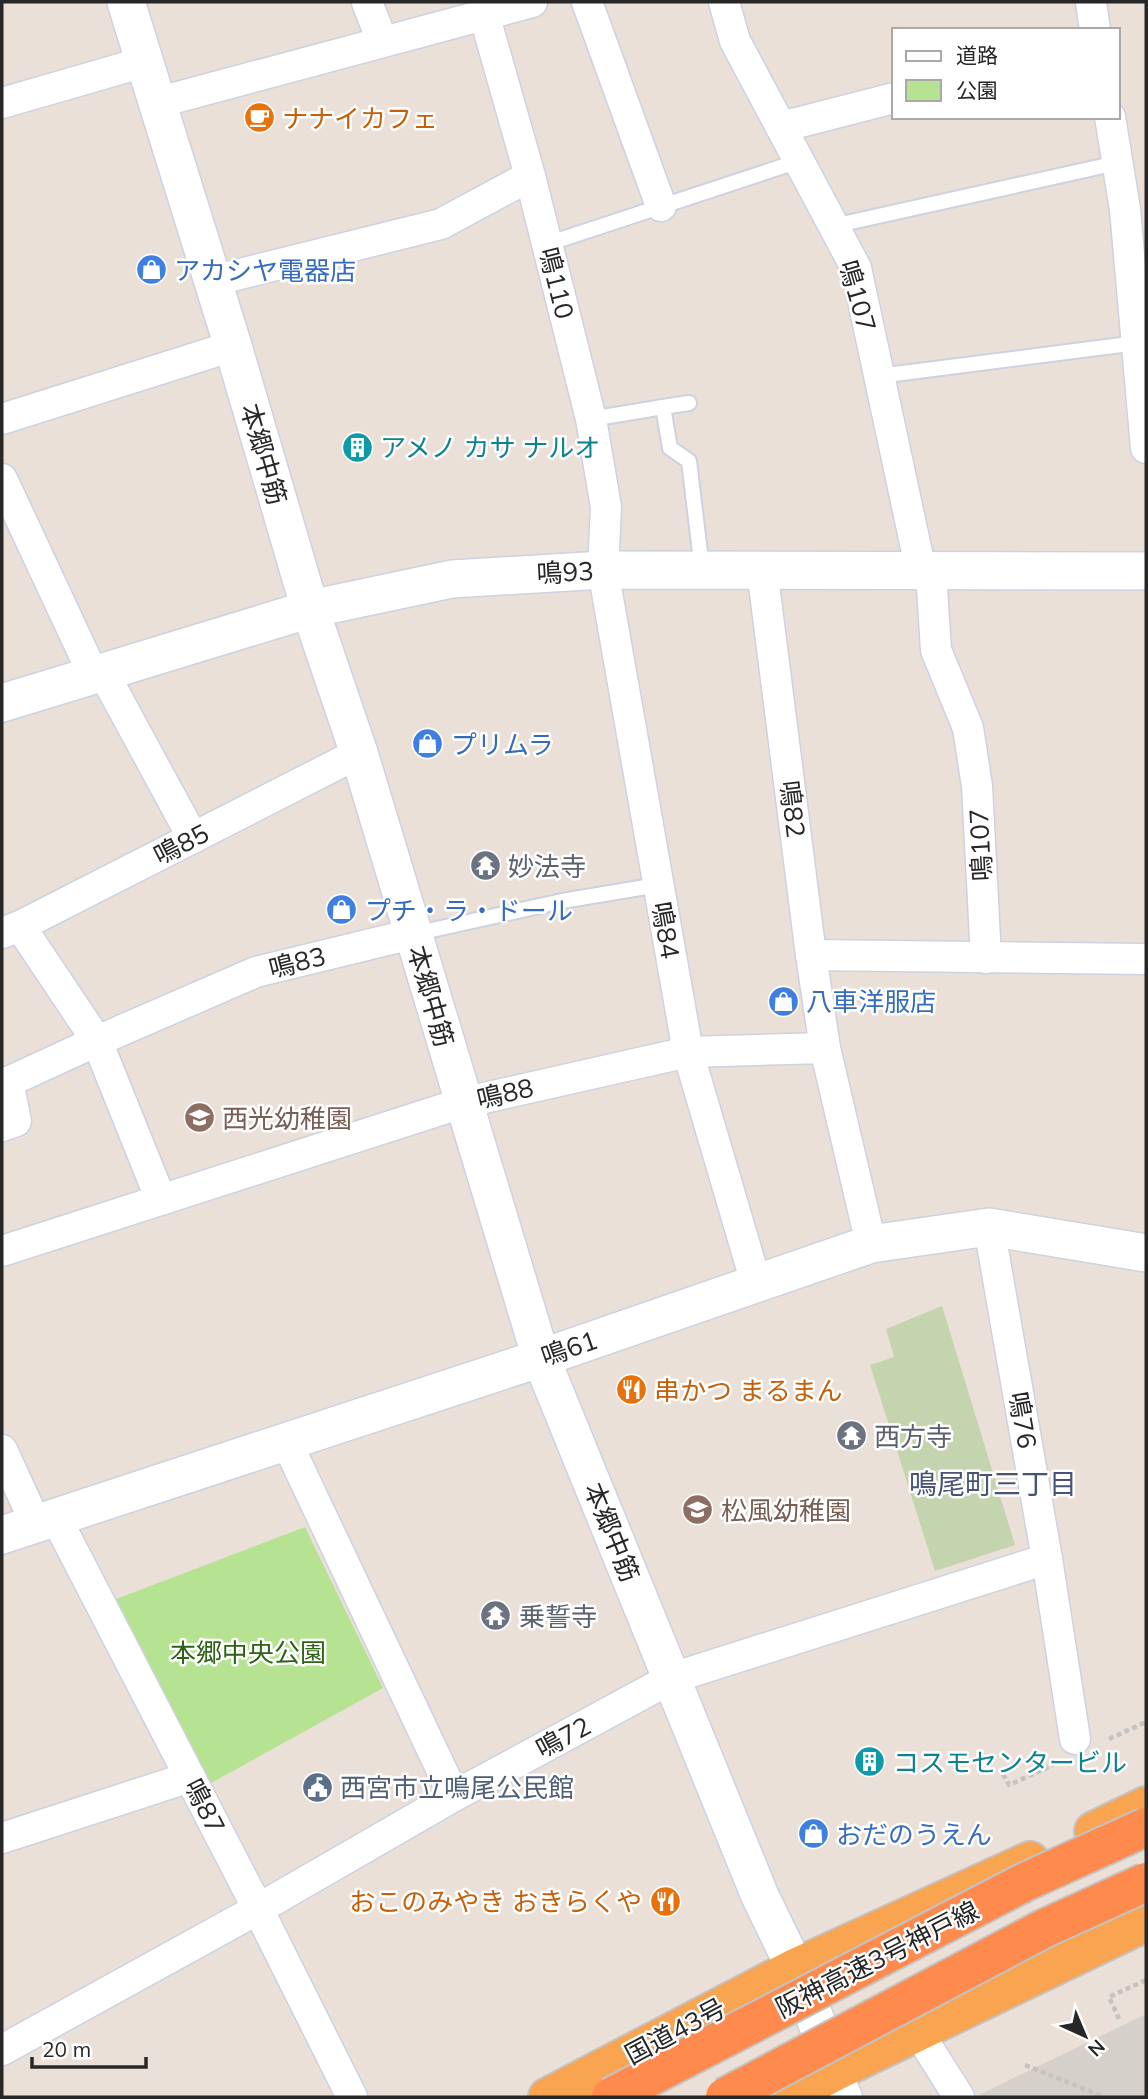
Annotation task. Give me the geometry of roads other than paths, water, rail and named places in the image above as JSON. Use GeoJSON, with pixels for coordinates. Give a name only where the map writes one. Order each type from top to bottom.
{"type":"FeatureCollection","features":[{"type":"Feature","properties":{"kind":"highway","name":"国道43号"},"geometry":{"type":"LineString","coordinates":[[548,2097],[795,1968],[1146,1806]]}},
{"type":"Feature","properties":{"kind":"highway","name":"阪神高速3号神戸線"},"geometry":{"type":"LineString","coordinates":[[611,2097],[1025,1882],[1146,1827]]}},
{"type":"Feature","properties":{"kind":"highway","name":"阪神高速3号神戸線"},"geometry":{"type":"LineString","coordinates":[[724,2097],[1045,1928],[1146,1882]]}},
{"type":"Feature","properties":{"kind":"highway"},"geometry":{"type":"LineString","coordinates":[[787,2097],[842,2084],[918,2032],[1146,1922]]}},
{"type":"Feature","properties":{"kind":"street","name":"本郷中筋"},"geometry":{"type":"LineString","coordinates":[[126,2],[233,346],[310,609],[359,753],[541,1358],[760,1896],[795,1968],[842,2084]]}},
{"type":"Feature","properties":{"kind":"street"},"geometry":{"type":"LineString","coordinates":[[367,2],[382,41]]}},
{"type":"Feature","properties":{"kind":"street"},"geometry":{"type":"LineString","coordinates":[[156,103],[382,41],[481,8],[532,2]]}},
{"type":"Feature","properties":{"kind":"street"},"geometry":{"type":"LineString","coordinates":[[587,2],[661,206]]}},
{"type":"Feature","properties":{"kind":"street","name":"鳴107"},"geometry":{"type":"LineString","coordinates":[[724,2],[735,41],[856,268],[926,571],[936,650],[968,728],[977,786],[986,958]]}},
{"type":"Feature","properties":{"kind":"street"},"geometry":{"type":"LineString","coordinates":[[1091,2],[1095,28]]}},
{"type":"Feature","properties":{"kind":"street","name":"鳴110"},"geometry":{"type":"LineString","coordinates":[[481,8],[530,176],[591,419],[606,507],[603,570]]}},
{"type":"Feature","properties":{"kind":"street"},"geometry":{"type":"LineString","coordinates":[[2,103],[144,62]]}},
{"type":"Feature","properties":{"kind":"street"},"geometry":{"type":"LineString","coordinates":[[781,127],[892,99]]}},
{"type":"Feature","properties":{"kind":"street"},"geometry":{"type":"LineString","coordinates":[[1110,119],[1125,209],[1146,448]]}},
{"type":"Feature","properties":{"kind":"street"},"geometry":{"type":"LineString","coordinates":[[212,281],[441,224],[530,176]]}},
{"type":"Feature","properties":{"kind":"street"},"geometry":{"type":"LineString","coordinates":[[2,419],[233,346]]}},
{"type":"Feature","properties":{"kind":"street"},"geometry":{"type":"LineString","coordinates":[[2,479],[98,673],[193,838]]}},
{"type":"Feature","properties":{"kind":"street","name":"鳴82"},"geometry":{"type":"LineString","coordinates":[[762,569],[825,1048]]}},
{"type":"Feature","properties":{"kind":"street","name":"鳴93"},"geometry":{"type":"LineString","coordinates":[[2,703],[310,609],[452,579],[603,570],[1146,571]]}},
{"type":"Feature","properties":{"kind":"street","name":"鳴84"},"geometry":{"type":"LineString","coordinates":[[603,570],[688,1052],[756,1283]]}},
{"type":"Feature","properties":{"kind":"street","name":"鳴85"},"geometry":{"type":"LineString","coordinates":[[11,930],[359,753]]}},
{"type":"Feature","properties":{"kind":"street"},"geometry":{"type":"LineString","coordinates":[[11,930],[97,1041],[161,1200]]}},
{"type":"Feature","properties":{"kind":"street","name":"鳴83"},"geometry":{"type":"LineString","coordinates":[[2,1126],[16,1121],[8,1082],[257,972],[412,934]]}},
{"type":"Feature","properties":{"kind":"street"},"geometry":{"type":"LineString","coordinates":[[811,955],[1146,959]]}},
{"type":"Feature","properties":{"kind":"street"},"geometry":{"type":"LineString","coordinates":[[825,1048],[871,1244]]}},
{"type":"Feature","properties":{"kind":"street","name":"鳴88"},"geometry":{"type":"LineString","coordinates":[[2,1251],[463,1103],[688,1052],[825,1048]]}},
{"type":"Feature","properties":{"kind":"street","name":"鳴61"},"geometry":{"type":"LineString","coordinates":[[2,1535],[541,1358],[871,1244],[989,1227],[1146,1252]]}},
{"type":"Feature","properties":{"kind":"street","name":"鳴76"},"geometry":{"type":"LineString","coordinates":[[989,1227],[1047,1559],[1075,1739]]}},
{"type":"Feature","properties":{"kind":"street"},"geometry":{"type":"LineString","coordinates":[[287,1443],[454,1796]]}},
{"type":"Feature","properties":{"kind":"street","name":"鳴87"},"geometry":{"type":"LineString","coordinates":[[2,1450],[45,1520],[190,1777],[352,2097]]}},
{"type":"Feature","properties":{"kind":"street","name":"鳴72"},"geometry":{"type":"LineString","coordinates":[[2,2050],[258,1909],[454,1796],[672,1678],[1047,1559]]}},
{"type":"Feature","properties":{"kind":"street"},"geometry":{"type":"LineString","coordinates":[[2,1838],[190,1777]]}},
{"type":"Feature","properties":{"kind":"street"},"geometry":{"type":"LineString","coordinates":[[918,2032],[959,2097]]}},
{"type":"Feature","properties":{"kind":"lane"},"geometry":{"type":"LineString","coordinates":[[547,244],[799,162]]}},
{"type":"Feature","properties":{"kind":"lane"},"geometry":{"type":"LineString","coordinates":[[833,226],[1117,163]]}},
{"type":"Feature","properties":{"kind":"lane"},"geometry":{"type":"LineString","coordinates":[[879,376],[1137,343]]}},
{"type":"Feature","properties":{"kind":"lane"},"geometry":{"type":"LineString","coordinates":[[591,419],[689,403]]}},
{"type":"Feature","properties":{"kind":"lane"},"geometry":{"type":"LineString","coordinates":[[663,407],[670,448],[689,461],[702,569]]}},
{"type":"Feature","properties":{"kind":"lane","name":"鳴83"},"geometry":{"type":"LineString","coordinates":[[412,934],[562,901],[659,885]]}},
{"type":"Feature","properties":{"kind":"place","name":"ナナイカフェ"},"geometry":{"type":"Point","coordinates":[259,118]}},
{"type":"Feature","properties":{"kind":"place","name":"アカシヤ電器店"},"geometry":{"type":"Point","coordinates":[151,270]}},
{"type":"Feature","properties":{"kind":"place","name":"アメノ カサ ナルオ"},"geometry":{"type":"Point","coordinates":[357,447]}},
{"type":"Feature","properties":{"kind":"place","name":"プリムラ"},"geometry":{"type":"Point","coordinates":[428,744]}},
{"type":"Feature","properties":{"kind":"place","name":"妙法寺"},"geometry":{"type":"Point","coordinates":[485,866]}},
{"type":"Feature","properties":{"kind":"place","name":"プチ・ラ・ドール"},"geometry":{"type":"Point","coordinates":[342,910]}},
{"type":"Feature","properties":{"kind":"place","name":"八車洋服店"},"geometry":{"type":"Point","coordinates":[783,1001]}},
{"type":"Feature","properties":{"kind":"place","name":"西光幼稚園"},"geometry":{"type":"Point","coordinates":[199,1118]}},
{"type":"Feature","properties":{"kind":"place","name":"串かつ まるまん"},"geometry":{"type":"Point","coordinates":[631,1390]}},
{"type":"Feature","properties":{"kind":"place","name":"西方寺"},"geometry":{"type":"Point","coordinates":[851,1436]}},
{"type":"Feature","properties":{"kind":"place","name":"松風幼稚園"},"geometry":{"type":"Point","coordinates":[698,1510]}},
{"type":"Feature","properties":{"kind":"place","name":"乗誓寺"},"geometry":{"type":"Point","coordinates":[496,1616]}},
{"type":"Feature","properties":{"kind":"place","name":"コスモセンタービル"},"geometry":{"type":"Point","coordinates":[870,1762]}},
{"type":"Feature","properties":{"kind":"place","name":"西宮市立鳴尾公民館"},"geometry":{"type":"Point","coordinates":[317,1787]}},
{"type":"Feature","properties":{"kind":"place","name":"おだのうえん"},"geometry":{"type":"Point","coordinates":[813,1834]}},
{"type":"Feature","properties":{"kind":"place","name":"おこのみやき おきらくや"},"geometry":{"type":"Point","coordinates":[665,1901]}},
{"type":"Feature","properties":{"kind":"district","name":"鳴尾町三丁目"},"geometry":{"type":"Point","coordinates":[993,1483]}},
{"type":"Feature","properties":{"kind":"park label","name":"本郷中央公園"},"geometry":{"type":"Point","coordinates":[248,1652]}}]}
